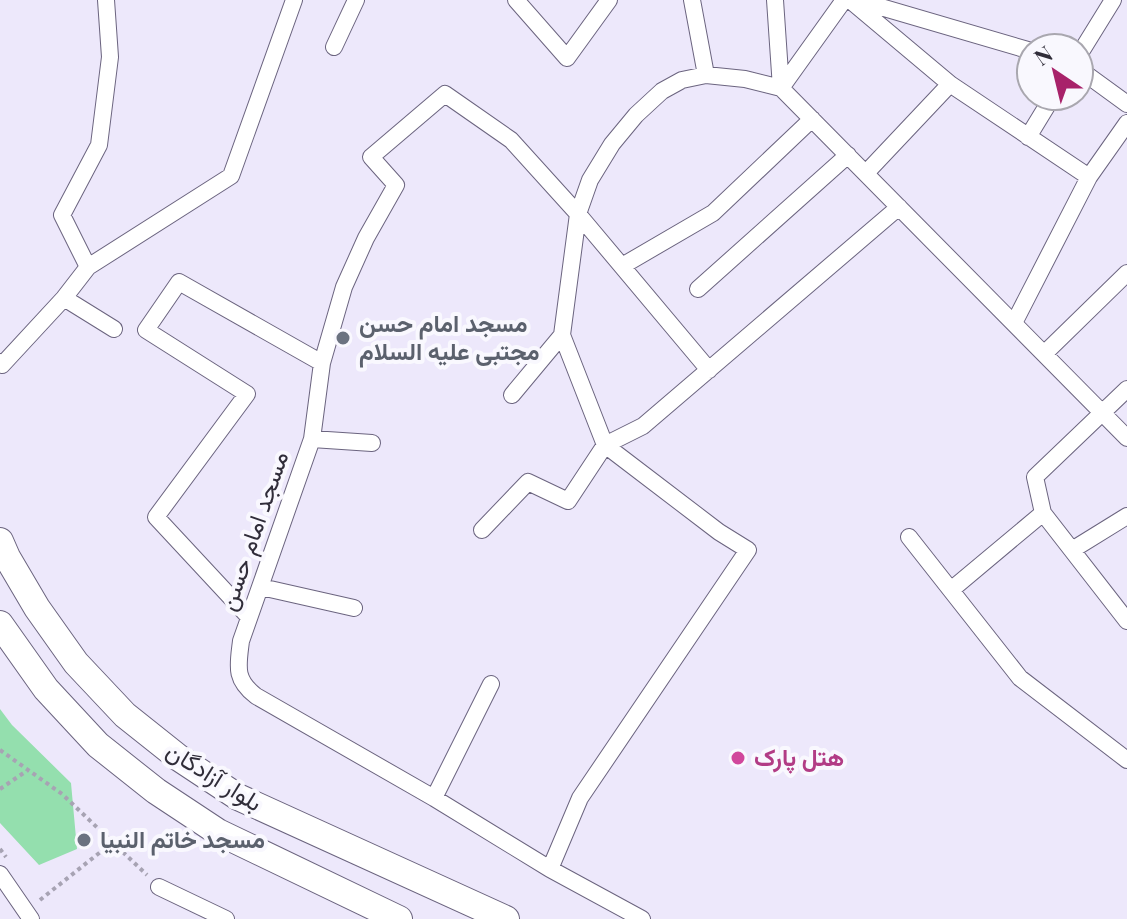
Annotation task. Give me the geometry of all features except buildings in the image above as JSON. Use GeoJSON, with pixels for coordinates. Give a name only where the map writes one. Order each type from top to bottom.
{"type":"FeatureCollection","features":[{"type":"Feature","properties":{"kind":"main road","name":"بلوار آزادگان"},"geometry":{"type":"LineString","coordinates":[[0,541],[37,608],[76,663],[125,715],[179,758],[238,797],[506,919]]}},
{"type":"Feature","properties":{"kind":"main road","name":"بلوار آزادگان"},"geometry":{"type":"LineString","coordinates":[[0,624],[46,689],[98,745],[156,791],[218,832],[399,919]]}},
{"type":"Feature","properties":{"kind":"street"},"geometry":{"type":"LineString","coordinates":[[88,267],[62,215],[99,145],[110,57],[106,0]]}},
{"type":"Feature","properties":{"kind":"street"},"geometry":{"type":"LineString","coordinates":[[0,362],[2,365],[64,298],[88,267],[231,176],[294,0]]}},
{"type":"Feature","properties":{"kind":"street"},"geometry":{"type":"LineString","coordinates":[[334,47],[356,0]]}},
{"type":"Feature","properties":{"kind":"street"},"geometry":{"type":"LineString","coordinates":[[516,0],[567,58],[609,0]]}},
{"type":"Feature","properties":{"kind":"street"},"geometry":{"type":"LineString","coordinates":[[692,0],[706,75]]}},
{"type":"Feature","properties":{"kind":"street"},"geometry":{"type":"LineString","coordinates":[[775,0],[781,88]]}},
{"type":"Feature","properties":{"kind":"street"},"geometry":{"type":"LineString","coordinates":[[781,88],[844,0]]}},
{"type":"Feature","properties":{"kind":"street"},"geometry":{"type":"LineString","coordinates":[[850,0],[950,84],[1089,177]]}},
{"type":"Feature","properties":{"kind":"street"},"geometry":{"type":"LineString","coordinates":[[857,0],[1015,46]]}},
{"type":"Feature","properties":{"kind":"street"},"geometry":{"type":"LineString","coordinates":[[1093,32],[1113,0]]}},
{"type":"Feature","properties":{"kind":"street"},"geometry":{"type":"LineString","coordinates":[[550,869],[580,798],[748,550],[719,532],[605,445],[562,335],[578,214],[590,180],[612,144],[636,115],[662,91],[682,80],[706,75],[745,79],[781,88],[1127,438]]}},
{"type":"Feature","properties":{"kind":"street"},"geometry":{"type":"LineString","coordinates":[[1095,81],[1127,104]]}},
{"type":"Feature","properties":{"kind":"street"},"geometry":{"type":"LineString","coordinates":[[866,173],[950,84]]}},
{"type":"Feature","properties":{"kind":"street","name":"مسجد امام حسن"},"geometry":{"type":"LineString","coordinates":[[578,214],[511,140],[445,94],[371,157],[396,185],[366,238],[344,287],[322,363],[312,439],[241,641],[238,668],[247,690],[550,869],[642,919]]}},
{"type":"Feature","properties":{"kind":"street"},"geometry":{"type":"LineString","coordinates":[[1028,137],[1043,112]]}},
{"type":"Feature","properties":{"kind":"street"},"geometry":{"type":"LineString","coordinates":[[622,266],[713,213],[812,119]]}},
{"type":"Feature","properties":{"kind":"street"},"geometry":{"type":"LineString","coordinates":[[1014,323],[1089,177],[1127,123]]}},
{"type":"Feature","properties":{"kind":"street"},"geometry":{"type":"LineString","coordinates":[[698,289],[848,155]]}},
{"type":"Feature","properties":{"kind":"street"},"geometry":{"type":"LineString","coordinates":[[482,530],[528,482],[568,501],[605,445],[643,426],[899,207]]}},
{"type":"Feature","properties":{"kind":"street"},"geometry":{"type":"LineString","coordinates":[[578,214],[709,370]]}},
{"type":"Feature","properties":{"kind":"street"},"geometry":{"type":"LineString","coordinates":[[1044,354],[1127,273]]}},
{"type":"Feature","properties":{"kind":"street"},"geometry":{"type":"LineString","coordinates":[[249,617],[156,517],[247,394],[146,330],[179,282],[322,363]]}},
{"type":"Feature","properties":{"kind":"street"},"geometry":{"type":"LineString","coordinates":[[64,298],[114,329]]}},
{"type":"Feature","properties":{"kind":"street"},"geometry":{"type":"LineString","coordinates":[[512,395],[562,335]]}},
{"type":"Feature","properties":{"kind":"street"},"geometry":{"type":"LineString","coordinates":[[1127,389],[1035,477],[1043,513],[1127,621]]}},
{"type":"Feature","properties":{"kind":"street"},"geometry":{"type":"LineString","coordinates":[[312,439],[372,443]]}},
{"type":"Feature","properties":{"kind":"street"},"geometry":{"type":"LineString","coordinates":[[951,590],[1043,513]]}},
{"type":"Feature","properties":{"kind":"street"},"geometry":{"type":"LineString","coordinates":[[1072,550],[1127,516]]}},
{"type":"Feature","properties":{"kind":"street"},"geometry":{"type":"LineString","coordinates":[[909,537],[1020,678],[1127,760]]}},
{"type":"Feature","properties":{"kind":"street"},"geometry":{"type":"LineString","coordinates":[[261,587],[354,608]]}},
{"type":"Feature","properties":{"kind":"street"},"geometry":{"type":"LineString","coordinates":[[434,798],[491,684]]}},
{"type":"Feature","properties":{"kind":"street"},"geometry":{"type":"LineString","coordinates":[[0,874],[28,915]]}},
{"type":"Feature","properties":{"kind":"street"},"geometry":{"type":"LineString","coordinates":[[159,887],[226,919]]}},
{"type":"Feature","properties":{"kind":"path"},"geometry":{"type":"LineString","coordinates":[[0,750],[62,794],[159,887]]}},
{"type":"Feature","properties":{"kind":"path"},"geometry":{"type":"LineString","coordinates":[[0,789],[28,770]]}},
{"type":"Feature","properties":{"kind":"path"},"geometry":{"type":"LineString","coordinates":[[28,915],[113,842]]}},
{"type":"Feature","properties":{"kind":"green space"},"geometry":{"type":"Polygon","coordinates":[[[0,709],[12,725],[71,783],[77,849],[39,865],[0,823],[0,709]]]}},
{"type":"Feature","properties":{"kind":"place","name":"مسجد امام حسن مجتبی علیه السلام"},"geometry":{"type":"Point","coordinates":[343,338]}},
{"type":"Feature","properties":{"kind":"place","name":"هتل پارک"},"geometry":{"type":"Point","coordinates":[738,758]}},
{"type":"Feature","properties":{"kind":"place","name":"مسجد خاتم النبیا"},"geometry":{"type":"Point","coordinates":[84,840]}}]}
